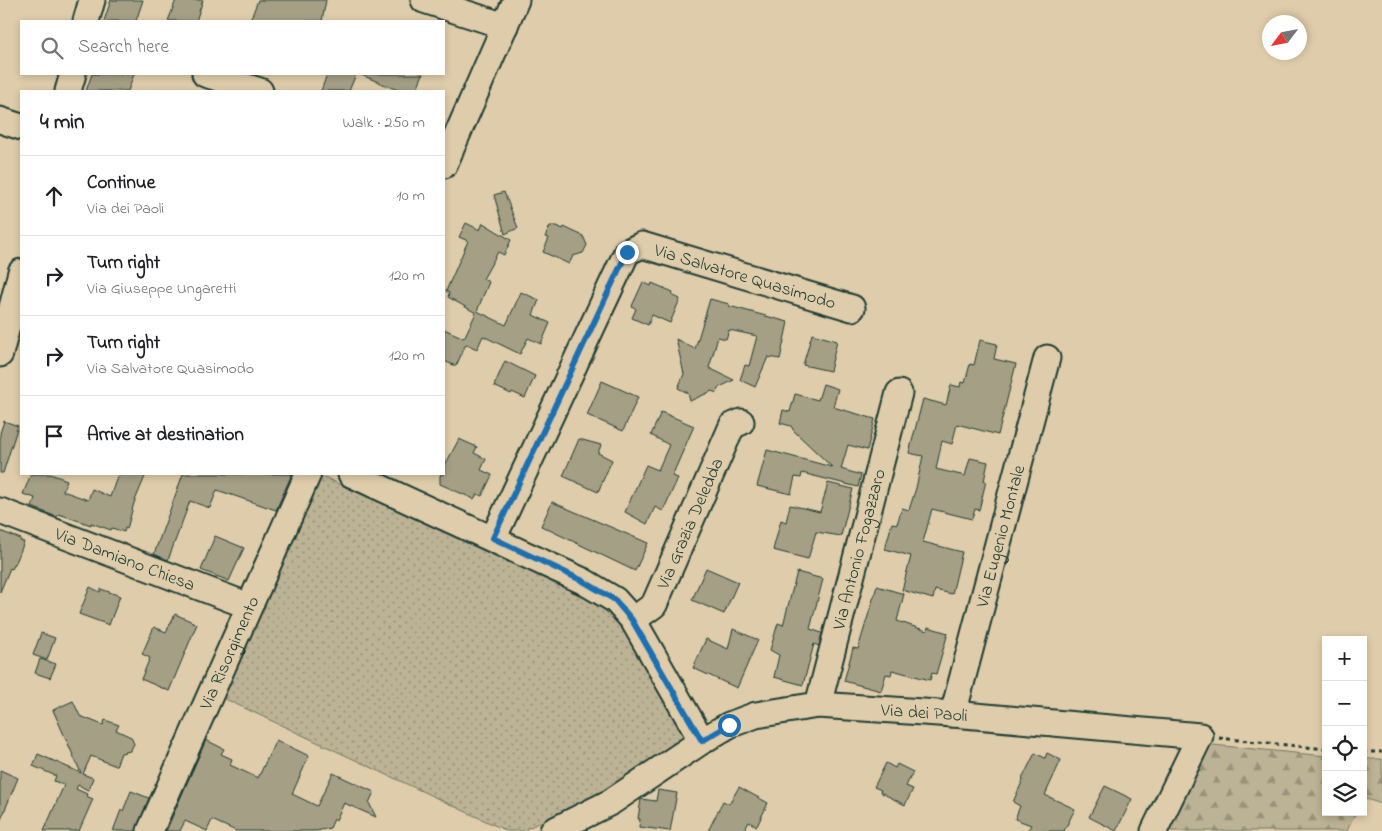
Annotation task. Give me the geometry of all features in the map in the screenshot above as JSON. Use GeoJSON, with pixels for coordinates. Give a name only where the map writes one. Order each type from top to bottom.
{"type":"FeatureCollection","features":[{"type":"Feature","properties":{"kind":"street"},"geometry":{"type":"LineString","coordinates":[[86,20],[92,0]]}},
{"type":"Feature","properties":{"kind":"street"},"geometry":{"type":"LineString","coordinates":[[424,0],[505,26]]}},
{"type":"Feature","properties":{"kind":"street"},"geometry":{"type":"LineString","coordinates":[[446,156],[516,0]]}},
{"type":"Feature","properties":{"kind":"street"},"geometry":{"type":"LineString","coordinates":[[68,90],[73,75]]}},
{"type":"Feature","properties":{"kind":"street"},"geometry":{"type":"LineString","coordinates":[[208,75],[257,90]]}},
{"type":"Feature","properties":{"kind":"street"},"geometry":{"type":"LineString","coordinates":[[0,120],[20,127]]}},
{"type":"Feature","properties":{"kind":"street","name":"Via Salvatore Quasimodo"},"geometry":{"type":"LineString","coordinates":[[493,538],[627,252],[642,245],[852,308]]}},
{"type":"Feature","properties":{"kind":"street"},"geometry":{"type":"LineString","coordinates":[[8,353],[20,278]]}},
{"type":"Feature","properties":{"kind":"street","name":"Via Eugenio Montale"},"geometry":{"type":"LineString","coordinates":[[953,714],[1047,358]]}},
{"type":"Feature","properties":{"kind":"street","name":"Via Antonio Fogazzaro"},"geometry":{"type":"LineString","coordinates":[[818,705],[899,393]]}},
{"type":"Feature","properties":{"kind":"street","name":"Via Grazia Deledda"},"geometry":{"type":"LineString","coordinates":[[632,620],[654,605],[732,426],[741,422]]}},
{"type":"Feature","properties":{"kind":"street","name":"Via Risorgimento"},"geometry":{"type":"LineString","coordinates":[[150,831],[308,475]]}},
{"type":"Feature","properties":{"kind":"street"},"geometry":{"type":"LineString","coordinates":[[353,475],[493,538],[583,581],[615,600],[632,620],[702,741]]}},
{"type":"Feature","properties":{"kind":"street","name":"Via Damiano Chiesa"},"geometry":{"type":"LineString","coordinates":[[0,511],[249,606]]}},
{"type":"Feature","properties":{"kind":"street","name":"Via dei Paoli"},"geometry":{"type":"LineString","coordinates":[[553,831],[611,802],[729,725],[756,715],[818,705],[953,714],[1200,736]]}},
{"type":"Feature","properties":{"kind":"street"},"geometry":{"type":"LineString","coordinates":[[1154,831],[1200,736]]}},
{"type":"Feature","properties":{"kind":"street"},"geometry":{"type":"LineString","coordinates":[[598,831],[611,802]]}},
{"type":"Feature","properties":{"kind":"path"},"geometry":{"type":"LineString","coordinates":[[1200,736],[1322,749]]}},
{"type":"Feature","properties":{"kind":"path"},"geometry":{"type":"LineString","coordinates":[[1367,752],[1382,752]]}},
{"type":"Feature","properties":{"kind":"green space"},"geometry":{"type":"Polygon","coordinates":[[[322,476],[605,607],[622,628],[685,737],[606,790],[522,831],[507,831],[223,698],[322,476]]]}},
{"type":"Feature","properties":{"kind":"green space"},"geometry":{"type":"Polygon","coordinates":[[[1203,744],[1322,756],[1322,816],[1354,816],[1347,831],[1164,831],[1203,744]]]}},
{"type":"Feature","properties":{"kind":"green space"},"geometry":{"type":"Polygon","coordinates":[[[1367,759],[1382,759],[1382,804],[1367,799],[1367,759]]]}},
{"type":"Feature","properties":{"kind":"building"},"geometry":{"type":"Polygon","coordinates":[[[111,0],[143,0],[136,20],[104,20],[111,0]]]}},
{"type":"Feature","properties":{"kind":"building"},"geometry":{"type":"Polygon","coordinates":[[[176,0],[203,0],[196,20],[168,20],[176,0]]]}},
{"type":"Feature","properties":{"kind":"building"},"geometry":{"type":"Polygon","coordinates":[[[258,0],[326,0],[322,20],[250,20],[258,0]]]}},
{"type":"Feature","properties":{"kind":"building"},"geometry":{"type":"Polygon","coordinates":[[[92,75],[134,75],[128,90],[86,90],[92,75]]]}},
{"type":"Feature","properties":{"kind":"building"},"geometry":{"type":"Polygon","coordinates":[[[327,75],[356,75],[349,90],[321,90],[327,75]]]}},
{"type":"Feature","properties":{"kind":"building"},"geometry":{"type":"Polygon","coordinates":[[[361,75],[423,75],[416,90],[398,90],[361,75]]]}},
{"type":"Feature","properties":{"kind":"building"},"geometry":{"type":"Polygon","coordinates":[[[504,192],[518,228],[505,234],[494,195],[504,192]]]}},
{"type":"Feature","properties":{"kind":"building"},"geometry":{"type":"Polygon","coordinates":[[[466,223],[480,230],[483,223],[511,240],[504,255],[498,252],[483,279],[489,282],[477,311],[506,325],[521,292],[539,300],[533,315],[550,323],[541,344],[528,338],[520,354],[483,336],[477,349],[466,344],[456,366],[445,361],[445,329],[464,338],[476,313],[448,297],[449,293],[446,291],[468,241],[459,237],[466,223]]]}},
{"type":"Feature","properties":{"kind":"building"},"geometry":{"type":"Polygon","coordinates":[[[550,226],[563,229],[564,227],[583,236],[587,245],[583,253],[573,256],[569,264],[543,252],[549,238],[545,237],[550,226]]]}},
{"type":"Feature","properties":{"kind":"building"},"geometry":{"type":"Polygon","coordinates":[[[643,282],[651,286],[652,283],[673,292],[672,295],[680,299],[670,323],[652,315],[648,325],[632,318],[636,309],[632,306],[643,282]]]}},
{"type":"Feature","properties":{"kind":"building"},"geometry":{"type":"Polygon","coordinates":[[[710,299],[788,322],[780,359],[768,357],[755,387],[740,380],[745,365],[749,366],[757,336],[729,330],[726,339],[718,337],[709,368],[734,380],[718,388],[716,393],[712,391],[690,401],[688,393],[678,388],[684,374],[676,339],[695,349],[710,299]]]}},
{"type":"Feature","properties":{"kind":"building"},"geometry":{"type":"Polygon","coordinates":[[[812,334],[837,341],[830,371],[803,365],[812,334]]]}},
{"type":"Feature","properties":{"kind":"building"},"geometry":{"type":"Polygon","coordinates":[[[980,340],[997,344],[994,359],[1016,364],[998,435],[957,424],[952,444],[942,441],[936,469],[965,476],[970,458],[988,462],[984,481],[986,481],[979,510],[975,509],[972,519],[932,509],[923,542],[962,552],[952,594],[935,590],[933,599],[902,590],[911,556],[885,549],[892,523],[897,524],[902,508],[909,510],[916,488],[923,456],[909,453],[923,399],[946,405],[951,385],[960,387],[961,382],[965,383],[970,364],[974,365],[980,340]]]}},
{"type":"Feature","properties":{"kind":"building"},"geometry":{"type":"Polygon","coordinates":[[[505,361],[535,376],[525,398],[494,386],[505,361]]]}},
{"type":"Feature","properties":{"kind":"building"},"geometry":{"type":"Polygon","coordinates":[[[602,381],[638,397],[623,431],[587,415],[602,381]]]}},
{"type":"Feature","properties":{"kind":"building"},"geometry":{"type":"Polygon","coordinates":[[[823,384],[838,389],[833,407],[875,419],[867,450],[848,445],[841,469],[861,475],[858,487],[802,473],[801,478],[795,477],[791,494],[757,486],[767,450],[832,467],[791,426],[780,423],[783,410],[790,412],[795,394],[818,400],[823,384]]]}},
{"type":"Feature","properties":{"kind":"building"},"geometry":{"type":"Polygon","coordinates":[[[661,412],[694,426],[672,476],[678,478],[663,511],[655,507],[647,524],[625,512],[646,465],[658,470],[669,445],[651,435],[661,412]]]}},
{"type":"Feature","properties":{"kind":"building"},"geometry":{"type":"Polygon","coordinates":[[[4,421],[18,426],[3,473],[0,473],[0,433],[4,421]]]}},
{"type":"Feature","properties":{"kind":"building"},"geometry":{"type":"Polygon","coordinates":[[[459,439],[477,447],[474,453],[486,459],[481,470],[492,475],[482,496],[477,494],[474,499],[440,484],[440,475],[445,475],[445,465],[459,439]]]}},
{"type":"Feature","properties":{"kind":"building"},"geometry":{"type":"Polygon","coordinates":[[[579,439],[601,445],[598,453],[612,460],[598,492],[563,476],[579,439]]]}},
{"type":"Feature","properties":{"kind":"building"},"geometry":{"type":"Polygon","coordinates":[[[31,475],[53,475],[67,480],[63,491],[88,500],[92,489],[110,497],[118,475],[146,475],[134,503],[127,529],[125,528],[124,532],[91,523],[91,525],[59,514],[57,517],[32,507],[35,498],[23,494],[31,475]]]}},
{"type":"Feature","properties":{"kind":"building"},"geometry":{"type":"Polygon","coordinates":[[[183,475],[292,475],[276,510],[217,490],[210,508],[190,501],[168,560],[154,554],[183,475]]]}},
{"type":"Feature","properties":{"kind":"building"},"geometry":{"type":"Polygon","coordinates":[[[828,483],[853,489],[841,536],[816,532],[808,559],[773,550],[781,520],[786,522],[790,505],[820,512],[828,483]]]}},
{"type":"Feature","properties":{"kind":"building"},"geometry":{"type":"Polygon","coordinates":[[[552,502],[648,543],[635,571],[541,526],[552,502]]]}},
{"type":"Feature","properties":{"kind":"building"},"geometry":{"type":"Polygon","coordinates":[[[0,531],[24,542],[0,592],[0,531]]]}},
{"type":"Feature","properties":{"kind":"building"},"geometry":{"type":"Polygon","coordinates":[[[215,536],[244,548],[229,581],[201,570],[215,536]]]}},
{"type":"Feature","properties":{"kind":"building"},"geometry":{"type":"Polygon","coordinates":[[[706,568],[738,582],[724,614],[692,600],[706,568]]]}},
{"type":"Feature","properties":{"kind":"building"},"geometry":{"type":"Polygon","coordinates":[[[797,572],[823,579],[810,629],[822,633],[819,646],[814,644],[803,685],[774,677],[779,655],[770,650],[778,623],[783,625],[797,572]]]}},
{"type":"Feature","properties":{"kind":"building"},"geometry":{"type":"Polygon","coordinates":[[[877,586],[904,594],[897,621],[927,631],[928,627],[948,633],[936,674],[932,673],[930,680],[892,670],[891,675],[886,674],[881,691],[844,681],[853,648],[858,649],[877,586]]]}},
{"type":"Feature","properties":{"kind":"building"},"geometry":{"type":"Polygon","coordinates":[[[90,587],[100,592],[101,589],[120,596],[109,625],[79,614],[90,587]]]}},
{"type":"Feature","properties":{"kind":"building"},"geometry":{"type":"Polygon","coordinates":[[[175,614],[197,624],[169,691],[141,679],[150,658],[142,654],[154,627],[166,632],[175,614]]]}},
{"type":"Feature","properties":{"kind":"building"},"geometry":{"type":"Polygon","coordinates":[[[733,629],[758,640],[737,688],[693,668],[706,639],[728,649],[733,629]]]}},
{"type":"Feature","properties":{"kind":"building"},"geometry":{"type":"Polygon","coordinates":[[[41,633],[55,638],[47,660],[33,655],[41,633]]]}},
{"type":"Feature","properties":{"kind":"building"},"geometry":{"type":"Polygon","coordinates":[[[40,659],[56,664],[50,678],[35,673],[40,659]]]}},
{"type":"Feature","properties":{"kind":"building"},"geometry":{"type":"Polygon","coordinates":[[[73,701],[80,716],[103,725],[105,720],[119,725],[116,730],[131,737],[134,744],[130,751],[121,753],[116,766],[91,756],[83,774],[93,778],[88,790],[78,785],[76,789],[93,799],[79,831],[44,831],[64,785],[54,781],[56,776],[33,766],[38,754],[81,773],[53,710],[73,701]]]}},
{"type":"Feature","properties":{"kind":"building"},"geometry":{"type":"Polygon","coordinates":[[[206,740],[224,749],[221,754],[232,759],[230,765],[258,778],[276,740],[309,756],[292,794],[317,806],[333,773],[374,792],[369,803],[376,817],[344,803],[330,828],[316,831],[236,831],[212,820],[207,831],[185,821],[180,831],[166,831],[206,740]]]}},
{"type":"Feature","properties":{"kind":"building"},"geometry":{"type":"Polygon","coordinates":[[[1035,753],[1045,758],[1047,753],[1061,760],[1045,795],[1075,809],[1064,831],[1027,831],[1031,825],[1015,819],[1020,806],[1013,802],[1035,753]]]}},
{"type":"Feature","properties":{"kind":"building"},"geometry":{"type":"Polygon","coordinates":[[[886,763],[895,768],[897,764],[913,772],[906,786],[913,789],[905,805],[874,787],[886,763]]]}},
{"type":"Feature","properties":{"kind":"building"},"geometry":{"type":"Polygon","coordinates":[[[0,770],[18,778],[0,822],[0,770]]]}},
{"type":"Feature","properties":{"kind":"building"},"geometry":{"type":"Polygon","coordinates":[[[1105,786],[1132,799],[1116,831],[1089,817],[1105,786]]]}},
{"type":"Feature","properties":{"kind":"building"},"geometry":{"type":"Polygon","coordinates":[[[739,787],[768,803],[757,826],[749,822],[744,831],[708,831],[723,801],[729,804],[739,787]]]}},
{"type":"Feature","properties":{"kind":"building"},"geometry":{"type":"Polygon","coordinates":[[[658,790],[677,793],[670,831],[639,827],[640,819],[638,819],[641,799],[656,801],[658,790]]]}},
{"type":"Feature","properties":{"kind":"building"},"geometry":{"type":"Polygon","coordinates":[[[131,791],[149,798],[136,831],[113,831],[121,810],[123,811],[131,791]]]}},
{"type":"Feature","properties":{"kind":"route"},"geometry":{"type":"LineString","coordinates":[[627,252],[493,538],[583,581],[615,600],[632,620],[702,741],[729,725]]}}]}
